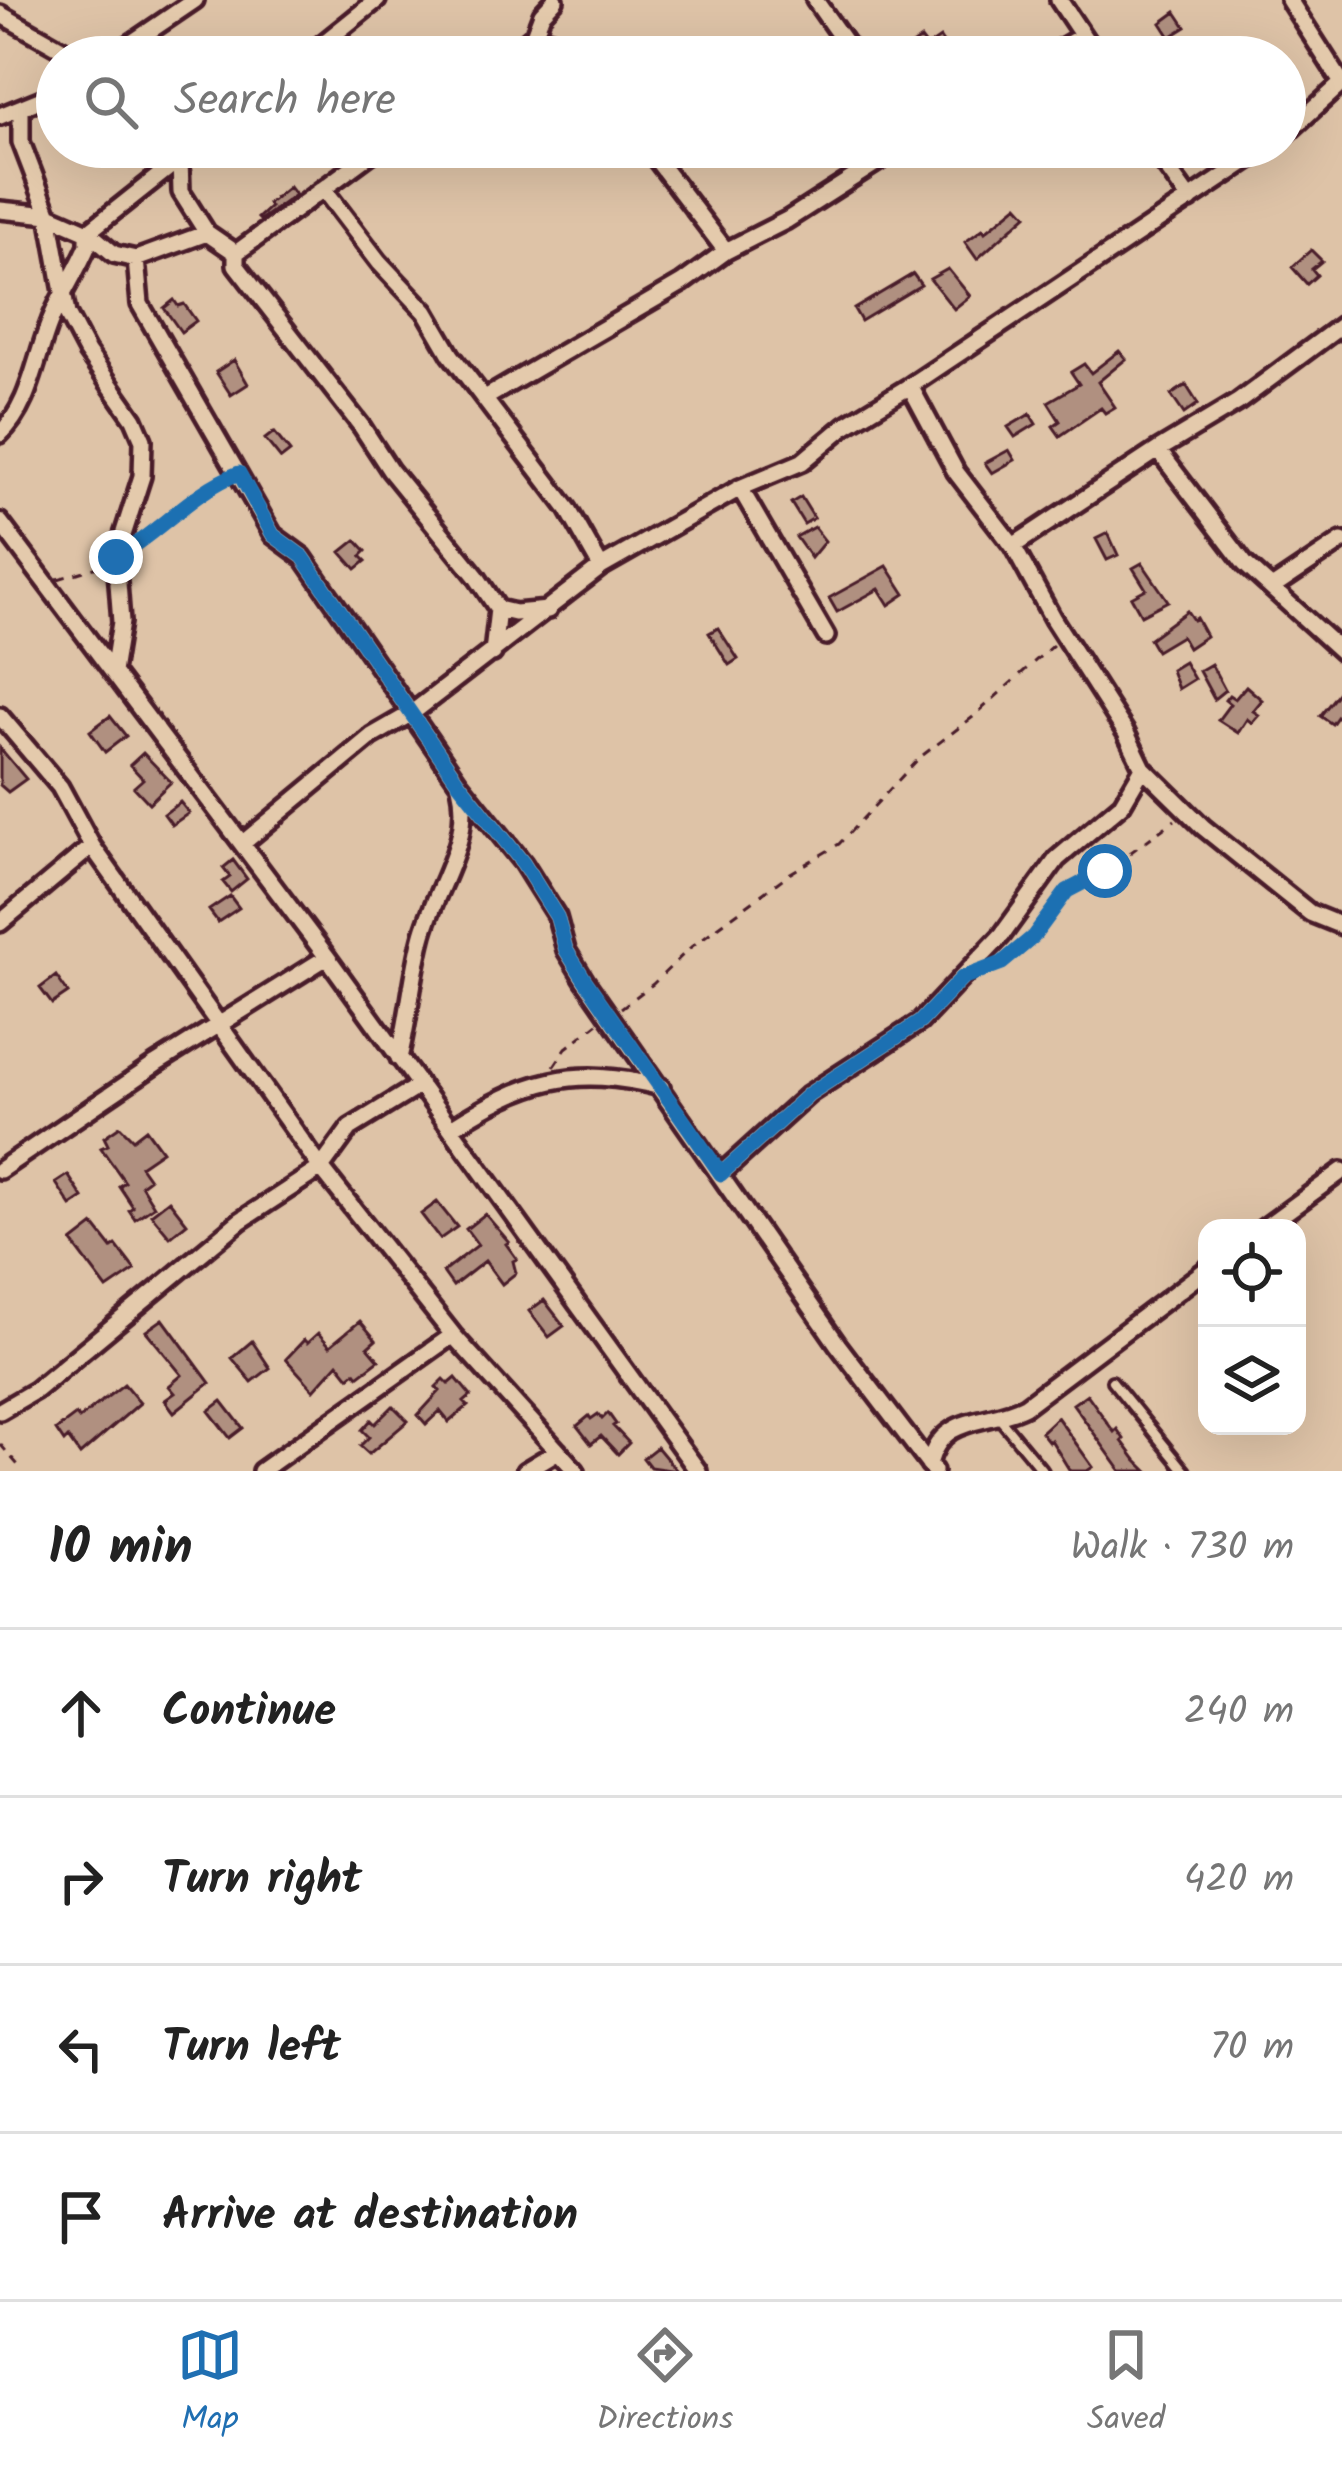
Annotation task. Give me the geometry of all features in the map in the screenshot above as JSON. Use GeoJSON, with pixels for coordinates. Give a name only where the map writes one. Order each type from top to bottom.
{"type":"FeatureCollection","features":[{"type":"Feature","properties":{"kind":"street"},"geometry":{"type":"LineString","coordinates":[[142,36],[195,0]]}},
{"type":"Feature","properties":{"kind":"street"},"geometry":{"type":"LineString","coordinates":[[332,36],[376,0]]}},
{"type":"Feature","properties":{"kind":"street"},"geometry":{"type":"LineString","coordinates":[[537,36],[542,14],[555,0]]}},
{"type":"Feature","properties":{"kind":"street"},"geometry":{"type":"LineString","coordinates":[[815,0],[840,36]]}},
{"type":"Feature","properties":{"kind":"street"},"geometry":{"type":"LineString","coordinates":[[1059,0],[1082,36]]}},
{"type":"Feature","properties":{"kind":"street"},"geometry":{"type":"LineString","coordinates":[[1289,0],[1342,83],[1306,116]]}},
{"type":"Feature","properties":{"kind":"street"},"geometry":{"type":"LineString","coordinates":[[0,14],[39,36]]}},
{"type":"Feature","properties":{"kind":"street"},"geometry":{"type":"LineString","coordinates":[[0,116],[36,101]]}},
{"type":"Feature","properties":{"kind":"street"},"geometry":{"type":"LineString","coordinates":[[21,108],[21,142],[49,215],[67,314],[143,440],[142,476],[116,557],[121,622],[113,672]]}},
{"type":"Feature","properties":{"kind":"street"},"geometry":{"type":"LineString","coordinates":[[0,434],[21,403],[63,292],[83,258],[88,232],[168,168]]}},
{"type":"Feature","properties":{"kind":"street"},"geometry":{"type":"LineString","coordinates":[[180,168],[181,191],[207,233],[236,253]]}},
{"type":"Feature","properties":{"kind":"street"},"geometry":{"type":"LineString","coordinates":[[236,253],[353,168]]}},
{"type":"Feature","properties":{"kind":"street"},"geometry":{"type":"LineString","coordinates":[[663,168],[726,251]]}},
{"type":"Feature","properties":{"kind":"street"},"geometry":{"type":"LineString","coordinates":[[485,398],[868,168]]}},
{"type":"Feature","properties":{"kind":"street"},"geometry":{"type":"LineString","coordinates":[[1167,168],[1190,200]]}},
{"type":"Feature","properties":{"kind":"street"},"geometry":{"type":"LineString","coordinates":[[243,843],[373,736],[493,653],[601,567],[740,488],[802,462],[846,424],[1237,168]]}},
{"type":"Feature","properties":{"kind":"street"},"geometry":{"type":"LineString","coordinates":[[324,190],[379,262],[426,312],[452,355],[568,509],[601,567]]}},
{"type":"Feature","properties":{"kind":"street"},"geometry":{"type":"LineString","coordinates":[[0,210],[49,215],[88,232],[114,254],[136,259],[207,233]]}},
{"type":"Feature","properties":{"kind":"street"},"geometry":{"type":"LineString","coordinates":[[236,253],[236,265],[274,319],[362,427],[498,609],[515,613],[548,610]]}},
{"type":"Feature","properties":{"kind":"street"},"geometry":{"type":"LineString","coordinates":[[136,259],[140,304],[273,535],[303,557],[459,783],[523,863],[557,917],[566,950],[838,1345],[931,1468]]}},
{"type":"Feature","properties":{"kind":"street"},"geometry":{"type":"LineString","coordinates":[[1013,547],[1238,402],[1342,325]]}},
{"type":"Feature","properties":{"kind":"street"},"geometry":{"type":"LineString","coordinates":[[910,386],[956,472],[1013,547],[1143,768],[1187,812],[1310,913],[1342,926]]}},
{"type":"Feature","properties":{"kind":"street"},"geometry":{"type":"LineString","coordinates":[[1158,450],[1210,523],[1271,588],[1342,652]]}},
{"type":"Feature","properties":{"kind":"street"},"geometry":{"type":"LineString","coordinates":[[740,488],[826,635]]}},
{"type":"Feature","properties":{"kind":"street"},"geometry":{"type":"LineString","coordinates":[[0,522],[327,957],[698,1471]]}},
{"type":"Feature","properties":{"kind":"street"},"geometry":{"type":"LineString","coordinates":[[1271,588],[1342,541]]}},
{"type":"Feature","properties":{"kind":"street"},"geometry":{"type":"LineString","coordinates":[[493,653],[498,609]]}},
{"type":"Feature","properties":{"kind":"street"},"geometry":{"type":"LineString","coordinates":[[0,716],[60,787],[92,846],[321,1168],[453,1335],[576,1471]]}},
{"type":"Feature","properties":{"kind":"street"},"geometry":{"type":"LineString","coordinates":[[721,1174],[809,1094],[920,1022],[1002,935],[1057,859],[1132,792],[1143,768]]}},
{"type":"Feature","properties":{"kind":"street"},"geometry":{"type":"LineString","coordinates":[[399,1058],[421,939],[455,856],[463,823],[459,783]]}},
{"type":"Feature","properties":{"kind":"street"},"geometry":{"type":"LineString","coordinates":[[1132,792],[1165,792]]}},
{"type":"Feature","properties":{"kind":"street"},"geometry":{"type":"LineString","coordinates":[[0,923],[92,846]]}},
{"type":"Feature","properties":{"kind":"street"},"geometry":{"type":"LineString","coordinates":[[0,1170],[327,957]]}},
{"type":"Feature","properties":{"kind":"street"},"geometry":{"type":"LineString","coordinates":[[451,1128],[525,1088],[567,1077],[605,1077],[662,1088]]}},
{"type":"Feature","properties":{"kind":"street"},"geometry":{"type":"LineString","coordinates":[[0,1411],[36,1390],[240,1221],[321,1168],[350,1128],[420,1085]]}},
{"type":"Feature","properties":{"kind":"street"},"geometry":{"type":"LineString","coordinates":[[1276,1219],[1342,1171]]}},
{"type":"Feature","properties":{"kind":"street"},"geometry":{"type":"LineString","coordinates":[[931,1468],[935,1443],[950,1431],[976,1419],[1000,1419],[1091,1358],[1198,1276]]}},
{"type":"Feature","properties":{"kind":"street"},"geometry":{"type":"LineString","coordinates":[[262,1471],[282,1465],[453,1335]]}},
{"type":"Feature","properties":{"kind":"street"},"geometry":{"type":"LineString","coordinates":[[525,1471],[558,1451]]}},
{"type":"Feature","properties":{"kind":"lane"},"geometry":{"type":"LineString","coordinates":[[1112,1381],[1185,1471]]}},
{"type":"Feature","properties":{"kind":"lane"},"geometry":{"type":"LineString","coordinates":[[1000,1419],[1043,1471]]}},
{"type":"Feature","properties":{"kind":"path"},"geometry":{"type":"LineString","coordinates":[[45,581],[77,575],[116,557],[148,538],[202,489],[239,473]]}},
{"type":"Feature","properties":{"kind":"path"},"geometry":{"type":"LineString","coordinates":[[550,1081],[566,1048],[653,984],[691,946],[789,874],[839,844],[919,758],[973,717],[1063,636]]}},
{"type":"Feature","properties":{"kind":"path"},"geometry":{"type":"LineString","coordinates":[[962,978],[1002,963],[1033,937],[1067,891],[1105,871],[1187,812]]}},
{"type":"Feature","properties":{"kind":"path"},"geometry":{"type":"LineString","coordinates":[[0,1444],[23,1471]]}},
{"type":"Feature","properties":{"kind":"building"},"geometry":{"type":"Polygon","coordinates":[[[1176,12],[1186,27],[1169,36],[1161,23],[1176,12]]]}},
{"type":"Feature","properties":{"kind":"building"},"geometry":{"type":"Polygon","coordinates":[[[289,187],[295,195],[260,220],[268,204],[289,187]]]}},
{"type":"Feature","properties":{"kind":"building"},"geometry":{"type":"Polygon","coordinates":[[[1018,205],[1027,215],[977,259],[965,242],[1018,205]]]}},
{"type":"Feature","properties":{"kind":"building"},"geometry":{"type":"Polygon","coordinates":[[[1311,250],[1322,261],[1312,269],[1317,275],[1307,284],[1292,267],[1311,250]]]}},
{"type":"Feature","properties":{"kind":"building"},"geometry":{"type":"Polygon","coordinates":[[[948,269],[970,296],[954,309],[930,279],[948,269]]]}},
{"type":"Feature","properties":{"kind":"building"},"geometry":{"type":"Polygon","coordinates":[[[913,274],[921,285],[861,321],[854,309],[913,274]]]}},
{"type":"Feature","properties":{"kind":"building"},"geometry":{"type":"Polygon","coordinates":[[[174,300],[178,306],[184,304],[196,321],[181,332],[164,308],[174,300]]]}},
{"type":"Feature","properties":{"kind":"building"},"geometry":{"type":"Polygon","coordinates":[[[1119,351],[1126,359],[1098,382],[1115,407],[1105,413],[1101,408],[1060,436],[1053,426],[1060,421],[1048,402],[1079,384],[1071,372],[1084,364],[1091,373],[1119,351]]]}},
{"type":"Feature","properties":{"kind":"building"},"geometry":{"type":"Polygon","coordinates":[[[234,360],[248,384],[231,395],[216,372],[234,360]]]}},
{"type":"Feature","properties":{"kind":"building"},"geometry":{"type":"Polygon","coordinates":[[[1186,385],[1198,404],[1184,414],[1171,395],[1186,385]]]}},
{"type":"Feature","properties":{"kind":"building"},"geometry":{"type":"Polygon","coordinates":[[[1030,414],[1036,424],[1015,437],[1008,427],[1030,414]]]}},
{"type":"Feature","properties":{"kind":"building"},"geometry":{"type":"Polygon","coordinates":[[[274,432],[290,452],[281,459],[265,439],[274,432]]]}},
{"type":"Feature","properties":{"kind":"building"},"geometry":{"type":"Polygon","coordinates":[[[1009,450],[1015,460],[992,473],[985,463],[1009,450]]]}},
{"type":"Feature","properties":{"kind":"building"},"geometry":{"type":"Polygon","coordinates":[[[801,497],[814,518],[804,524],[791,503],[801,497]]]}},
{"type":"Feature","properties":{"kind":"building"},"geometry":{"type":"Polygon","coordinates":[[[814,527],[825,541],[811,558],[796,537],[814,527]]]}},
{"type":"Feature","properties":{"kind":"building"},"geometry":{"type":"Polygon","coordinates":[[[1108,533],[1118,555],[1107,560],[1096,539],[1108,533]]]}},
{"type":"Feature","properties":{"kind":"building"},"geometry":{"type":"Polygon","coordinates":[[[356,540],[366,551],[361,556],[366,561],[356,569],[341,552],[356,540]]]}},
{"type":"Feature","properties":{"kind":"building"},"geometry":{"type":"Polygon","coordinates":[[[1142,563],[1168,601],[1141,615],[1131,597],[1146,589],[1133,568],[1142,563]]]}},
{"type":"Feature","properties":{"kind":"building"},"geometry":{"type":"Polygon","coordinates":[[[887,566],[905,594],[889,605],[879,589],[837,612],[829,598],[887,566]]]}},
{"type":"Feature","properties":{"kind":"building"},"geometry":{"type":"Polygon","coordinates":[[[1187,611],[1206,636],[1188,648],[1181,636],[1156,651],[1149,639],[1187,611]]]}},
{"type":"Feature","properties":{"kind":"building"},"geometry":{"type":"Polygon","coordinates":[[[718,628],[738,659],[729,665],[709,633],[718,628]]]}},
{"type":"Feature","properties":{"kind":"building"},"geometry":{"type":"Polygon","coordinates":[[[1184,662],[1194,679],[1178,689],[1171,670],[1184,662]]]}},
{"type":"Feature","properties":{"kind":"building"},"geometry":{"type":"Polygon","coordinates":[[[1211,664],[1225,690],[1214,699],[1199,671],[1211,664]]]}},
{"type":"Feature","properties":{"kind":"building"},"geometry":{"type":"Polygon","coordinates":[[[1246,686],[1262,700],[1253,711],[1259,715],[1252,723],[1247,719],[1238,733],[1218,720],[1230,704],[1225,700],[1229,695],[1235,699],[1246,686]]]}},
{"type":"Feature","properties":{"kind":"building"},"geometry":{"type":"Polygon","coordinates":[[[1342,688],[1342,721],[1337,717],[1332,724],[1320,716],[1342,688]]]}},
{"type":"Feature","properties":{"kind":"building"},"geometry":{"type":"Polygon","coordinates":[[[110,716],[126,736],[105,752],[90,731],[110,716]]]}},
{"type":"Feature","properties":{"kind":"building"},"geometry":{"type":"Polygon","coordinates":[[[0,748],[26,779],[8,792],[0,785],[0,748]]]}},
{"type":"Feature","properties":{"kind":"building"},"geometry":{"type":"Polygon","coordinates":[[[143,753],[171,782],[149,803],[134,787],[143,779],[130,765],[143,753]]]}},
{"type":"Feature","properties":{"kind":"building"},"geometry":{"type":"Polygon","coordinates":[[[180,802],[189,813],[172,825],[164,814],[180,802]]]}},
{"type":"Feature","properties":{"kind":"building"},"geometry":{"type":"Polygon","coordinates":[[[233,860],[247,879],[231,892],[223,882],[230,877],[223,868],[233,860]]]}},
{"type":"Feature","properties":{"kind":"building"},"geometry":{"type":"Polygon","coordinates":[[[230,896],[239,908],[218,922],[209,910],[230,896]]]}},
{"type":"Feature","properties":{"kind":"building"},"geometry":{"type":"Polygon","coordinates":[[[56,976],[68,993],[52,1004],[40,988],[56,976]]]}},
{"type":"Feature","properties":{"kind":"building"},"geometry":{"type":"Polygon","coordinates":[[[120,1126],[133,1139],[146,1129],[162,1151],[140,1166],[149,1179],[141,1185],[154,1206],[135,1219],[119,1186],[125,1182],[101,1148],[108,1145],[104,1137],[120,1126]]]}},
{"type":"Feature","properties":{"kind":"building"},"geometry":{"type":"Polygon","coordinates":[[[68,1175],[83,1198],[71,1206],[56,1183],[68,1175]]]}},
{"type":"Feature","properties":{"kind":"building"},"geometry":{"type":"Polygon","coordinates":[[[169,1200],[187,1223],[170,1237],[151,1214],[169,1200]]]}},
{"type":"Feature","properties":{"kind":"building"},"geometry":{"type":"Polygon","coordinates":[[[437,1202],[457,1227],[440,1239],[421,1214],[437,1202]]]}},
{"type":"Feature","properties":{"kind":"building"},"geometry":{"type":"Polygon","coordinates":[[[485,1214],[509,1242],[517,1259],[513,1261],[516,1273],[502,1284],[485,1261],[453,1286],[443,1272],[478,1245],[466,1229],[485,1214]]]}},
{"type":"Feature","properties":{"kind":"building"},"geometry":{"type":"Polygon","coordinates":[[[94,1225],[135,1270],[107,1289],[72,1242],[94,1225]]]}},
{"type":"Feature","properties":{"kind":"building"},"geometry":{"type":"Polygon","coordinates":[[[544,1300],[564,1326],[549,1337],[529,1311],[544,1300]]]}},
{"type":"Feature","properties":{"kind":"building"},"geometry":{"type":"Polygon","coordinates":[[[163,1319],[210,1383],[174,1412],[165,1400],[175,1393],[169,1386],[182,1375],[146,1331],[163,1319]]]}},
{"type":"Feature","properties":{"kind":"building"},"geometry":{"type":"Polygon","coordinates":[[[360,1321],[376,1340],[368,1347],[379,1360],[358,1376],[355,1372],[349,1377],[338,1363],[314,1390],[286,1359],[304,1340],[307,1343],[318,1333],[330,1346],[360,1321]]]}},
{"type":"Feature","properties":{"kind":"building"},"geometry":{"type":"Polygon","coordinates":[[[252,1341],[270,1368],[252,1382],[232,1358],[252,1341]]]}},
{"type":"Feature","properties":{"kind":"building"},"geometry":{"type":"Polygon","coordinates":[[[456,1378],[471,1396],[464,1402],[468,1406],[449,1422],[440,1411],[426,1424],[418,1415],[440,1391],[436,1387],[444,1379],[449,1384],[456,1378]]]}},
{"type":"Feature","properties":{"kind":"building"},"geometry":{"type":"Polygon","coordinates":[[[124,1384],[140,1403],[80,1455],[56,1430],[76,1415],[79,1419],[124,1384]]]}},
{"type":"Feature","properties":{"kind":"building"},"geometry":{"type":"Polygon","coordinates":[[[1087,1394],[1147,1471],[1121,1471],[1073,1404],[1087,1394]]]}},
{"type":"Feature","properties":{"kind":"building"},"geometry":{"type":"Polygon","coordinates":[[[222,1401],[243,1428],[230,1438],[209,1411],[222,1401]]]}},
{"type":"Feature","properties":{"kind":"building"},"geometry":{"type":"Polygon","coordinates":[[[393,1406],[408,1421],[369,1454],[360,1446],[369,1437],[362,1430],[393,1406]]]}},
{"type":"Feature","properties":{"kind":"building"},"geometry":{"type":"Polygon","coordinates":[[[608,1413],[629,1443],[618,1454],[601,1436],[591,1444],[577,1426],[589,1416],[598,1414],[602,1419],[608,1413]]]}},
{"type":"Feature","properties":{"kind":"building"},"geometry":{"type":"Polygon","coordinates":[[[1057,1417],[1093,1467],[1087,1471],[1070,1471],[1041,1432],[1057,1417]]]}},
{"type":"Feature","properties":{"kind":"building"},"geometry":{"type":"Polygon","coordinates":[[[657,1447],[677,1471],[650,1467],[643,1458],[657,1447]]]}},
{"type":"Feature","properties":{"kind":"route"},"geometry":{"type":"LineString","coordinates":[[116,557],[148,538],[202,489],[239,473],[273,535],[303,557],[459,783],[523,863],[557,917],[566,950],[585,980],[721,1174],[809,1094],[920,1022],[962,978],[1002,963],[1033,937],[1067,891],[1105,871]]}}]}
